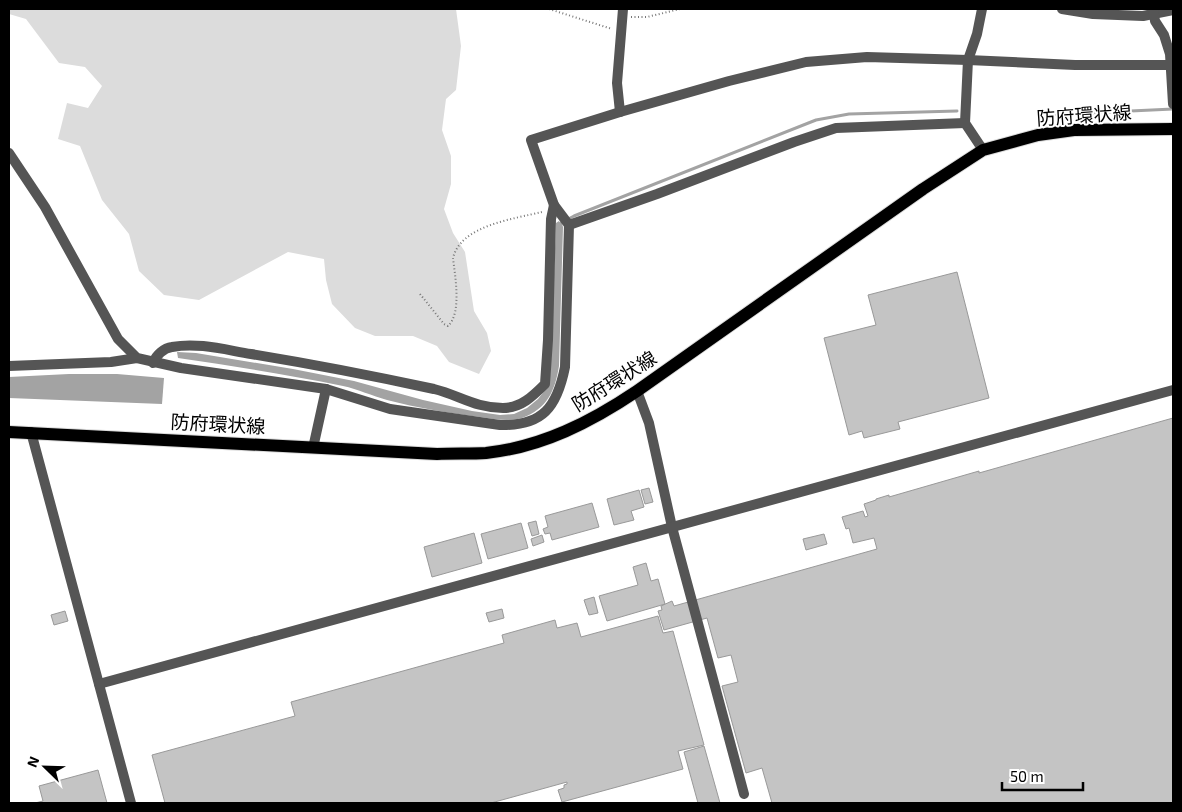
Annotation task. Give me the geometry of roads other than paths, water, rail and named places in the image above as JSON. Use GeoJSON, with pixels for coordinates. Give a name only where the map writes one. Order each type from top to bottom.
{"type":"FeatureCollection","features":[{"type":"Feature","properties":{"kind":"main road","name":"防府環状線"},"geometry":{"type":"LineString","coordinates":[[9,432],[436,454],[487,453],[547,439],[605,413],[922,189],[984,150],[1038,135],[1074,130],[1173,129]]}},
{"type":"Feature","properties":{"kind":"street"},"geometry":{"type":"LineString","coordinates":[[982,9],[968,60],[965,123],[984,150]]}},
{"type":"Feature","properties":{"kind":"street"},"geometry":{"type":"LineString","coordinates":[[1062,9],[1093,14],[1143,16],[1154,12],[1173,10]]}},
{"type":"Feature","properties":{"kind":"street"},"geometry":{"type":"LineString","coordinates":[[1154,12],[1155,21],[1164,35],[1172,64],[1173,104]]}},
{"type":"Feature","properties":{"kind":"street"},"geometry":{"type":"LineString","coordinates":[[620,112],[617,83],[623,13]]}},
{"type":"Feature","properties":{"kind":"street"},"geometry":{"type":"LineString","coordinates":[[9,366],[111,362],[137,358],[154,363],[326,389],[390,409],[517,426],[532,421],[550,408],[561,386],[565,367],[569,225],[554,207],[531,140],[729,81],[806,62],[866,58],[968,60],[1066,65],[1172,64]]}},
{"type":"Feature","properties":{"kind":"street"},"geometry":{"type":"LineString","coordinates":[[569,225],[836,128],[965,123]]}},
{"type":"Feature","properties":{"kind":"street"},"geometry":{"type":"LineString","coordinates":[[9,153],[46,208],[118,339],[137,358]]}},
{"type":"Feature","properties":{"kind":"street"},"geometry":{"type":"LineString","coordinates":[[154,363],[156,356],[171,347],[201,346],[286,360],[437,390],[479,406],[505,408],[516,406],[531,398],[545,384],[551,219],[554,207]]}},
{"type":"Feature","properties":{"kind":"street"},"geometry":{"type":"LineString","coordinates":[[313,448],[326,389]]}},
{"type":"Feature","properties":{"kind":"street"},"geometry":{"type":"LineString","coordinates":[[99,684],[1173,390]]}},
{"type":"Feature","properties":{"kind":"street"},"geometry":{"type":"LineString","coordinates":[[637,391],[649,423],[672,527],[744,794]]}},
{"type":"Feature","properties":{"kind":"street"},"geometry":{"type":"LineString","coordinates":[[31,432],[131,803]]}},
{"type":"Feature","properties":{"kind":"waterway"},"geometry":{"type":"LineString","coordinates":[[1046,115],[1173,109]]}},
{"type":"Feature","properties":{"kind":"waterway"},"geometry":{"type":"LineString","coordinates":[[561,227],[561,223],[574,216],[816,120],[849,114],[957,111]]}}]}
